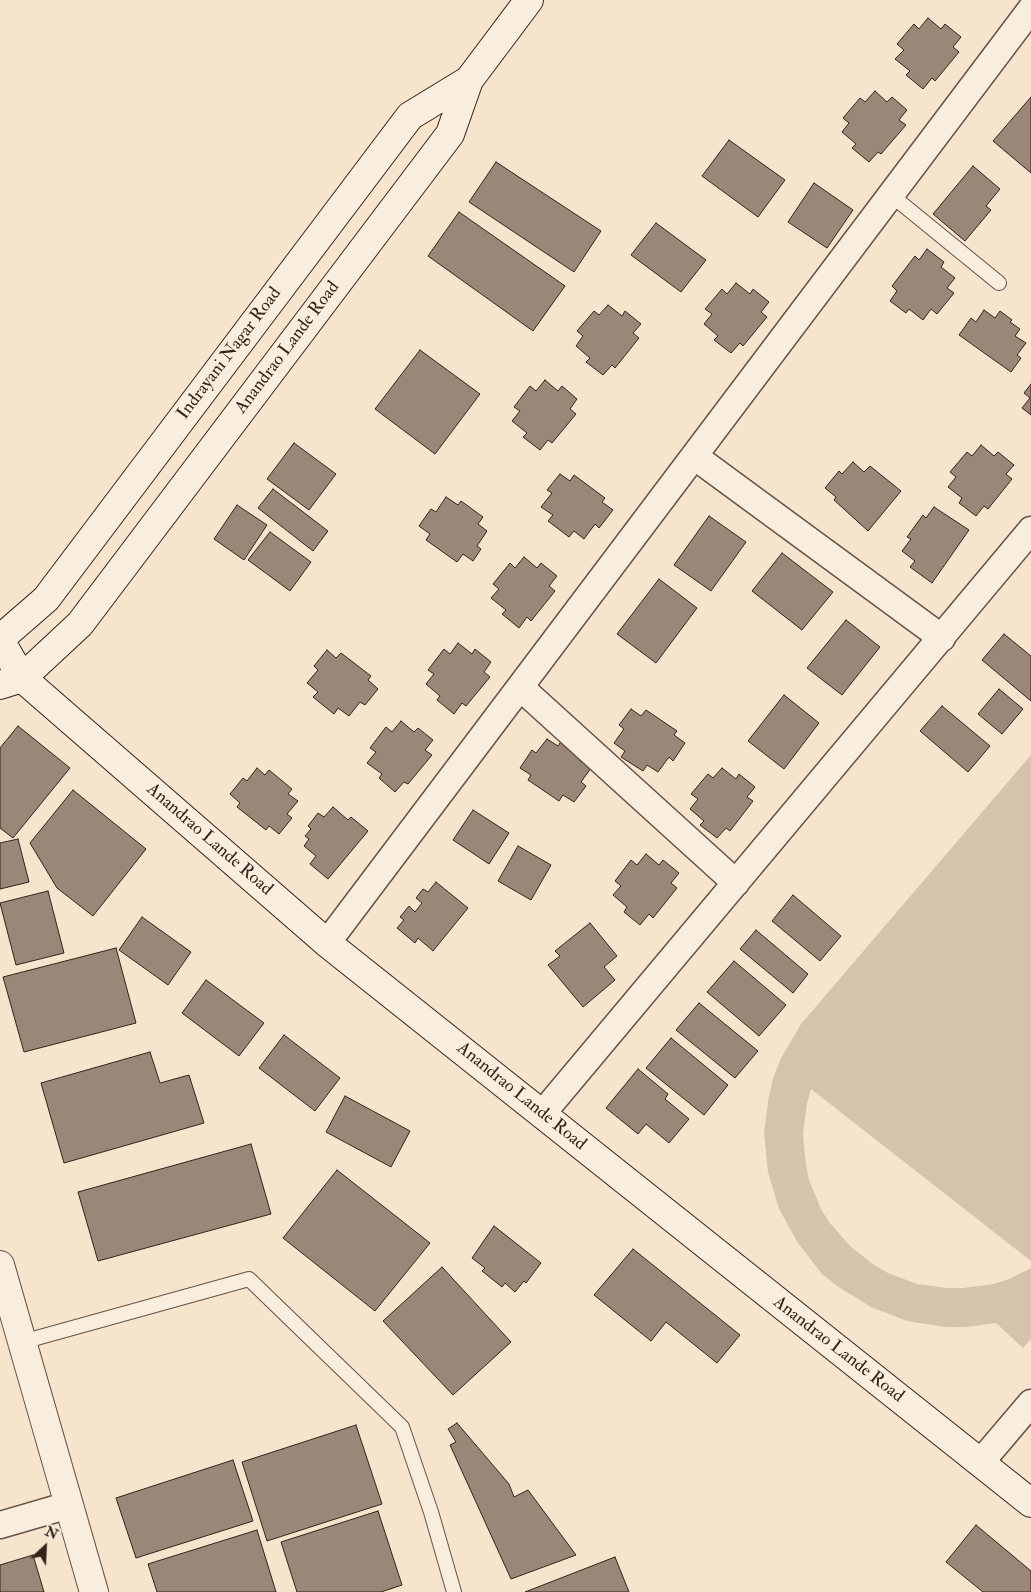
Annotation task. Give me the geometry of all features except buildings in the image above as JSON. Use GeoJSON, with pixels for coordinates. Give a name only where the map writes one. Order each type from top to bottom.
{"type":"FeatureCollection","features":[{"type":"Feature","properties":{"kind":"main road","name":"Anandrao Lande Road"},"geometry":{"type":"LineString","coordinates":[[11,681],[80,624],[450,134],[469,80],[529,0]]}},
{"type":"Feature","properties":{"kind":"main road","name":"Indrayani Nagar Road"},"geometry":{"type":"LineString","coordinates":[[0,640],[46,598],[410,116],[469,80]]}},
{"type":"Feature","properties":{"kind":"main road"},"geometry":{"type":"LineString","coordinates":[[176,425],[209,452]]}},
{"type":"Feature","properties":{"kind":"main road","name":"Anandrao Lande Road"},"geometry":{"type":"LineString","coordinates":[[0,640],[11,681],[327,943],[1031,1503]]}},
{"type":"Feature","properties":{"kind":"main road"},"geometry":{"type":"LineString","coordinates":[[0,1265],[94,1592]]}},
{"type":"Feature","properties":{"kind":"street"},"geometry":{"type":"LineString","coordinates":[[327,943],[1031,9]]}},
{"type":"Feature","properties":{"kind":"street"},"geometry":{"type":"LineString","coordinates":[[694,456],[942,638]]}},
{"type":"Feature","properties":{"kind":"street"},"geometry":{"type":"LineString","coordinates":[[542,1114],[1031,530]]}},
{"type":"Feature","properties":{"kind":"street"},"geometry":{"type":"LineString","coordinates":[[520,687],[736,883]]}},
{"type":"Feature","properties":{"kind":"street"},"geometry":{"type":"LineString","coordinates":[[980,1463],[1031,1403]]}},
{"type":"Feature","properties":{"kind":"street"},"geometry":{"type":"LineString","coordinates":[[0,1525],[69,1505]]}},
{"type":"Feature","properties":{"kind":"lane"},"geometry":{"type":"LineString","coordinates":[[891,195],[999,284]]}},
{"type":"Feature","properties":{"kind":"lane"},"geometry":{"type":"LineString","coordinates":[[22,1342],[249,1279],[402,1427],[431,1512],[454,1592]]}},
{"type":"Feature","properties":{"kind":"shaded area"},"geometry":{"type":"Polygon","coordinates":[[[1031,755],[1031,1261],[811,1089],[803,1134],[809,1180],[821,1209],[829,1222],[850,1246],[874,1265],[888,1273],[917,1284],[947,1288],[994,1284],[1031,1268],[1031,1339],[1023,1348],[996,1323],[966,1327],[945,1327],[907,1321],[871,1307],[837,1286],[822,1274],[798,1243],[779,1209],[768,1172],[764,1133],[769,1095],[774,1076],[781,1058],[801,1024],[1031,755]]]}}]}
